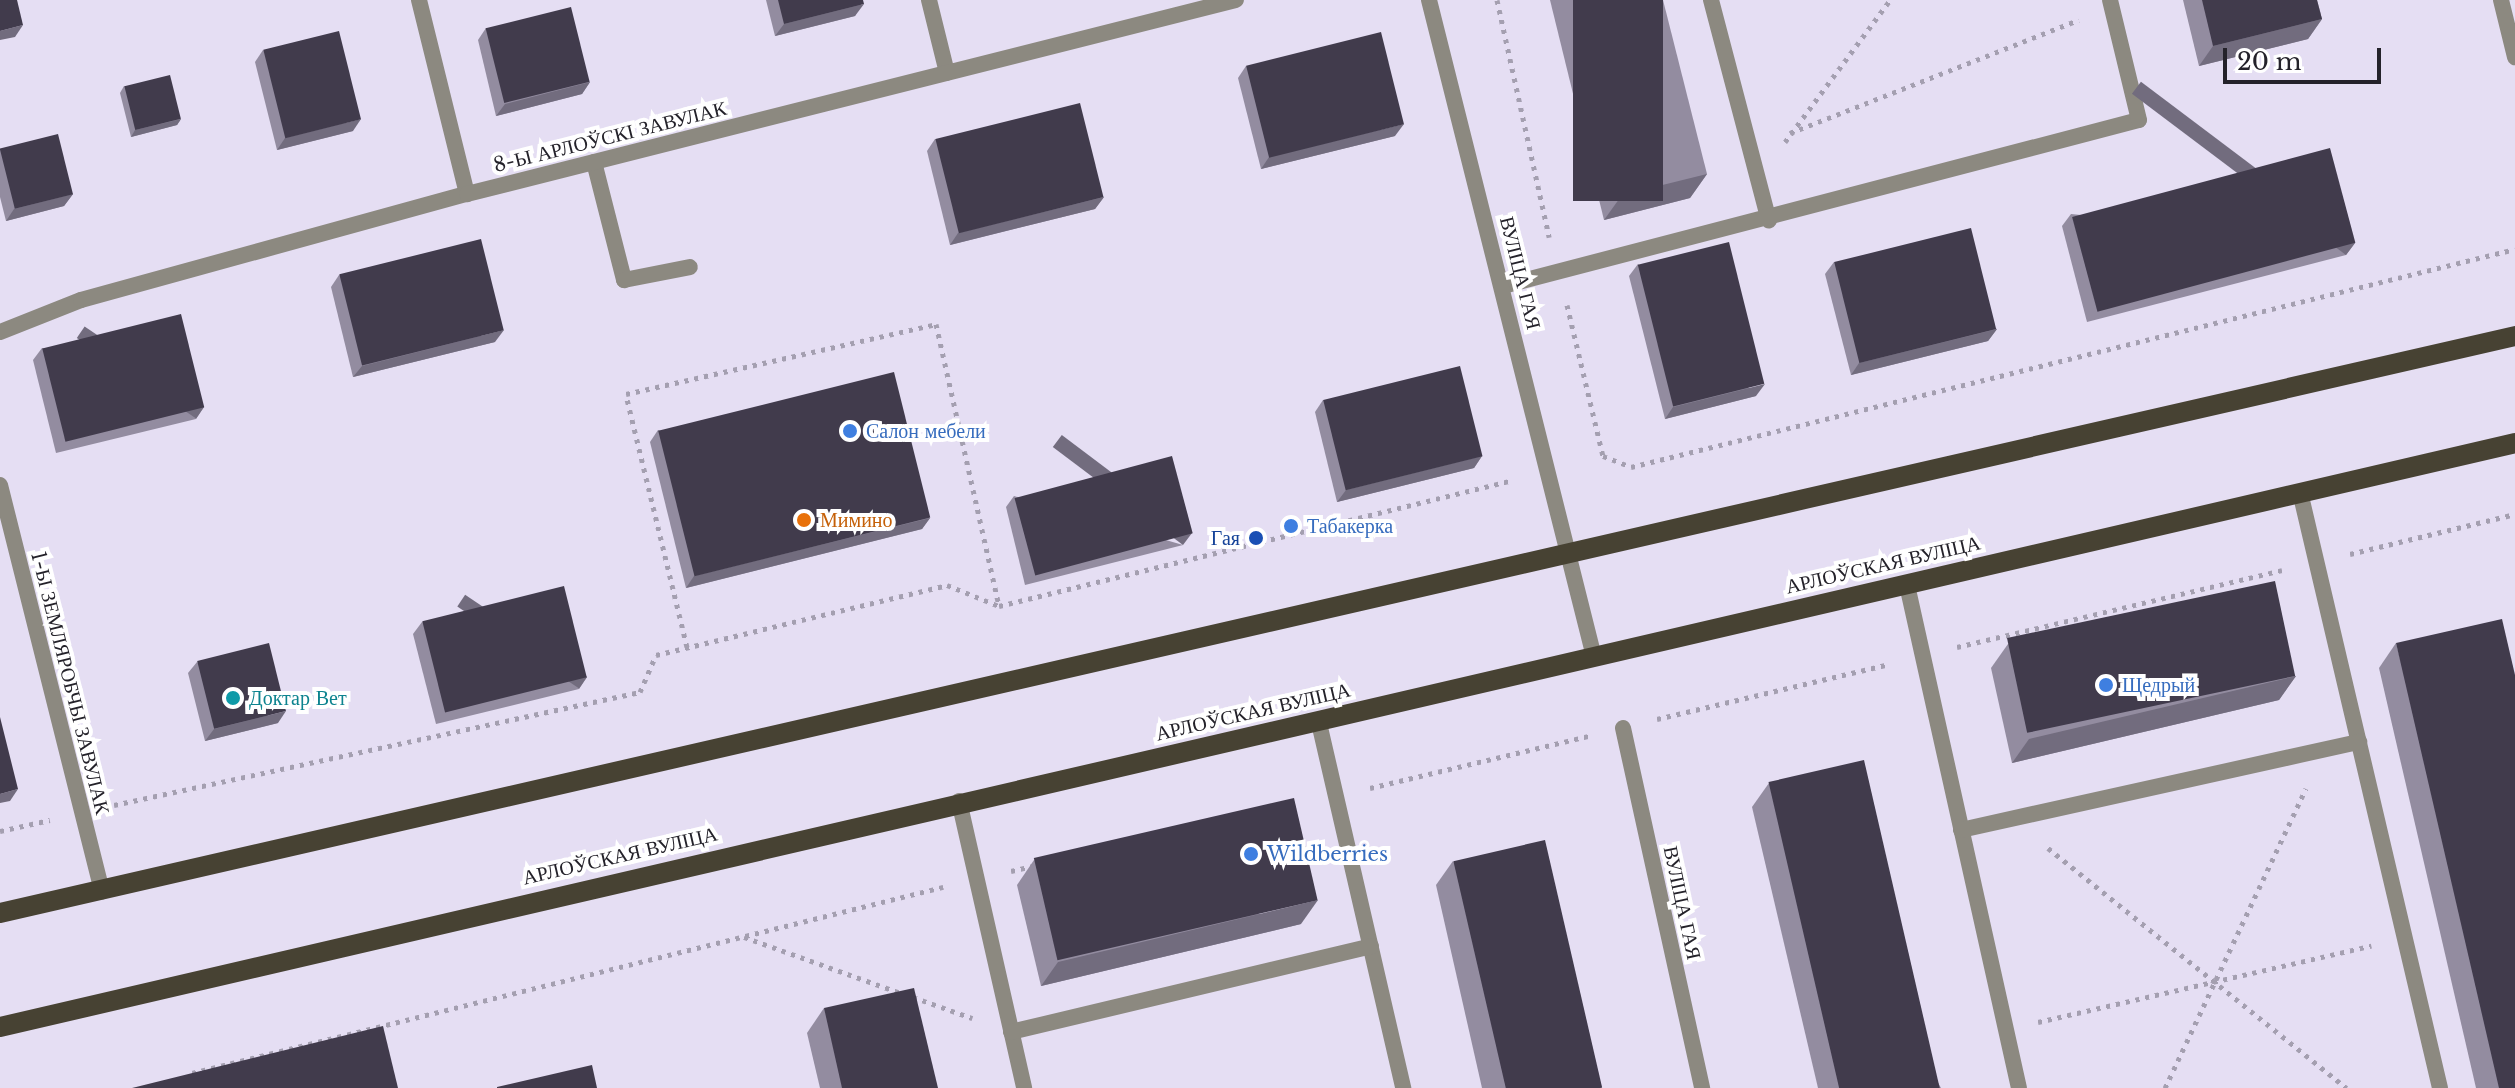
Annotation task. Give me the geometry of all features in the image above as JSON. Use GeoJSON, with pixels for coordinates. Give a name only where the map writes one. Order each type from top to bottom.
{"type":"FeatureCollection","features":[{"type":"Feature","properties":{"kind":"main road"},"geometry":{"type":"LineString","coordinates":[[0,913],[1568,557],[2515,336]]}},
{"type":"Feature","properties":{"kind":"main road","name":"АРЛОЎСКАЯ ВУЛІЦА"},"geometry":{"type":"LineString","coordinates":[[0,1027],[959,801],[1319,723],[2515,443]]}},
{"type":"Feature","properties":{"kind":"street"},"geometry":{"type":"LineString","coordinates":[[419,0],[467,194]]}},
{"type":"Feature","properties":{"kind":"street"},"geometry":{"type":"LineString","coordinates":[[929,0],[947,73]]}},
{"type":"Feature","properties":{"kind":"street","name":"8-Ы АРЛОЎСКІ ЗАВУЛАК"},"geometry":{"type":"LineString","coordinates":[[0,332],[81,300],[467,194],[1236,0]]}},
{"type":"Feature","properties":{"kind":"street","name":"ВУЛІЦА ГАЯ"},"geometry":{"type":"LineString","coordinates":[[1429,0],[1594,657]]}},
{"type":"Feature","properties":{"kind":"street"},"geometry":{"type":"LineString","coordinates":[[1711,0],[1759,195],[1769,221]]}},
{"type":"Feature","properties":{"kind":"street"},"geometry":{"type":"LineString","coordinates":[[2501,0],[2515,57]]}},
{"type":"Feature","properties":{"kind":"street"},"geometry":{"type":"LineString","coordinates":[[1503,286],[1560,276],[2139,120],[2110,4]]}},
{"type":"Feature","properties":{"kind":"street"},"geometry":{"type":"LineString","coordinates":[[594,162],[624,280],[690,267]]}},
{"type":"Feature","properties":{"kind":"street","name":"1-Ы ЗЕМЛЯРОБЧЫ ЗАВУЛАК"},"geometry":{"type":"LineString","coordinates":[[0,485],[102,891]]}},
{"type":"Feature","properties":{"kind":"street"},"geometry":{"type":"LineString","coordinates":[[2300,492],[2440,1088]]}},
{"type":"Feature","properties":{"kind":"street"},"geometry":{"type":"LineString","coordinates":[[1907,585],[2019,1088]]}},
{"type":"Feature","properties":{"kind":"street"},"geometry":{"type":"LineString","coordinates":[[1319,723],[1403,1088]]}},
{"type":"Feature","properties":{"kind":"street","name":"ВУЛІЦА ГАЯ"},"geometry":{"type":"LineString","coordinates":[[1623,728],[1702,1088]]}},
{"type":"Feature","properties":{"kind":"street"},"geometry":{"type":"LineString","coordinates":[[1961,830],[2359,742]]}},
{"type":"Feature","properties":{"kind":"street"},"geometry":{"type":"LineString","coordinates":[[959,801],[1024,1088]]}},
{"type":"Feature","properties":{"kind":"street"},"geometry":{"type":"LineString","coordinates":[[1011,1032],[1371,946]]}},
{"type":"Feature","properties":{"kind":"path"},"geometry":{"type":"LineString","coordinates":[[1497,0],[1603,456],[1631,467],[2515,249]]}},
{"type":"Feature","properties":{"kind":"path"},"geometry":{"type":"LineString","coordinates":[[1759,195],[1789,133],[1890,0]]}},
{"type":"Feature","properties":{"kind":"path"},"geometry":{"type":"LineString","coordinates":[[1789,133],[2110,4]]}},
{"type":"Feature","properties":{"kind":"path"},"geometry":{"type":"LineString","coordinates":[[687,647],[626,394],[936,324],[999,606]]}},
{"type":"Feature","properties":{"kind":"path"},"geometry":{"type":"LineString","coordinates":[[0,831],[640,692],[656,655],[947,585],[999,606],[1513,480]]}},
{"type":"Feature","properties":{"kind":"path"},"geometry":{"type":"LineString","coordinates":[[2165,1088],[2212,980],[2326,750]]}},
{"type":"Feature","properties":{"kind":"path"},"geometry":{"type":"LineString","coordinates":[[2011,818],[2347,1088]]}},
{"type":"Feature","properties":{"kind":"path"},"geometry":{"type":"LineString","coordinates":[[743,937],[1011,1032]]}},
{"type":"Feature","properties":{"kind":"path"},"geometry":{"type":"LineString","coordinates":[[2006,1029],[2212,980],[2405,939]]}},
{"type":"Feature","properties":{"kind":"building"},"geometry":{"type":"Polygon","coordinates":[[[0,0],[17,0],[23,25],[0,31],[0,0]]]}},
{"type":"Feature","properties":{"kind":"building"},"geometry":{"type":"Polygon","coordinates":[[[778,0],[863,0],[864,4],[784,24],[778,0]]]}},
{"type":"Feature","properties":{"kind":"building"},"geometry":{"type":"Polygon","coordinates":[[[1573,0],[1663,0],[1663,201],[1573,201],[1573,0]]]}},
{"type":"Feature","properties":{"kind":"building"},"geometry":{"type":"Polygon","coordinates":[[[2202,0],[2317,0],[2322,19],[2213,46],[2202,0]]]}},
{"type":"Feature","properties":{"kind":"building"},"geometry":{"type":"Polygon","coordinates":[[[571,7],[590,82],[504,103],[486,28],[571,7]]]}},
{"type":"Feature","properties":{"kind":"building"},"geometry":{"type":"Polygon","coordinates":[[[339,31],[361,119],[285,138],[263,50],[339,31]]]}},
{"type":"Feature","properties":{"kind":"building"},"geometry":{"type":"Polygon","coordinates":[[[1381,32],[1404,124],[1269,158],[1246,66],[1381,32]]]}},
{"type":"Feature","properties":{"kind":"building"},"geometry":{"type":"Polygon","coordinates":[[[170,75],[181,119],[135,130],[124,86],[170,75]]]}},
{"type":"Feature","properties":{"kind":"building"},"geometry":{"type":"Polygon","coordinates":[[[1080,103],[1103,197],[959,233],[935,139],[1080,103]]]}},
{"type":"Feature","properties":{"kind":"building"},"geometry":{"type":"Polygon","coordinates":[[[58,134],[73,194],[15,209],[0,148],[58,134]]]}},
{"type":"Feature","properties":{"kind":"building"},"geometry":{"type":"Polygon","coordinates":[[[2330,148],[2355,243],[2097,312],[2072,217],[2330,148]]]}},
{"type":"Feature","properties":{"kind":"building"},"geometry":{"type":"Polygon","coordinates":[[[1971,228],[1996,329],[1859,363],[1834,262],[1971,228]]]}},
{"type":"Feature","properties":{"kind":"building"},"geometry":{"type":"Polygon","coordinates":[[[481,239],[504,330],[362,366],[339,274],[481,239]]]}},
{"type":"Feature","properties":{"kind":"building"},"geometry":{"type":"Polygon","coordinates":[[[1729,242],[1764,384],[1673,406],[1638,265],[1729,242]]]}},
{"type":"Feature","properties":{"kind":"building"},"geometry":{"type":"Polygon","coordinates":[[[181,314],[204,407],[65,442],[42,349],[181,314]]]}},
{"type":"Feature","properties":{"kind":"building"},"geometry":{"type":"Polygon","coordinates":[[[1460,366],[1482,456],[1346,490],[1323,400],[1460,366]]]}},
{"type":"Feature","properties":{"kind":"building"},"geometry":{"type":"Polygon","coordinates":[[[894,372],[930,518],[695,576],[658,431],[894,372]]]}},
{"type":"Feature","properties":{"kind":"building"},"geometry":{"type":"Polygon","coordinates":[[[1172,456],[1193,533],[1035,575],[1015,498],[1172,456]]]}},
{"type":"Feature","properties":{"kind":"building"},"geometry":{"type":"Polygon","coordinates":[[[2275,581],[2295,676],[2027,733],[2007,638],[2275,581]]]}},
{"type":"Feature","properties":{"kind":"building"},"geometry":{"type":"Polygon","coordinates":[[[564,586],[587,677],[445,713],[422,621],[564,586]]]}},
{"type":"Feature","properties":{"kind":"building"},"geometry":{"type":"Polygon","coordinates":[[[2502,619],[2515,675],[2515,1088],[2499,1088],[2396,643],[2502,619]]]}},
{"type":"Feature","properties":{"kind":"building","name":"Доктар Вет"},"geometry":{"type":"Polygon","coordinates":[[[269,643],[286,711],[214,729],[197,661],[269,643]]]}},
{"type":"Feature","properties":{"kind":"building"},"geometry":{"type":"Polygon","coordinates":[[[0,717],[18,789],[0,794],[0,717]]]}},
{"type":"Feature","properties":{"kind":"building"},"geometry":{"type":"Polygon","coordinates":[[[1864,760],[1940,1088],[1839,1088],[1769,782],[1864,760]]]}},
{"type":"Feature","properties":{"kind":"building"},"geometry":{"type":"Polygon","coordinates":[[[1294,798],[1318,900],[1057,960],[1034,858],[1294,798]]]}},
{"type":"Feature","properties":{"kind":"building"},"geometry":{"type":"Polygon","coordinates":[[[1545,840],[1602,1087],[1506,1088],[1453,861],[1545,840]]]}},
{"type":"Feature","properties":{"kind":"building"},"geometry":{"type":"Polygon","coordinates":[[[914,988],[938,1088],[842,1088],[824,1008],[914,988]]]}},
{"type":"Feature","properties":{"kind":"building"},"geometry":{"type":"Polygon","coordinates":[[[383,1026],[398,1088],[132,1088],[383,1026]]]}},
{"type":"Feature","properties":{"kind":"building"},"geometry":{"type":"Polygon","coordinates":[[[592,1065],[597,1088],[497,1088],[497,1087],[592,1065]]]}},
{"type":"Feature","properties":{"kind":"place","name":"Салон мебели"},"geometry":{"type":"Point","coordinates":[850,431]}},
{"type":"Feature","properties":{"kind":"place","name":"Мимино"},"geometry":{"type":"Point","coordinates":[804,520]}},
{"type":"Feature","properties":{"kind":"place","name":"Табакерка"},"geometry":{"type":"Point","coordinates":[1291,526]}},
{"type":"Feature","properties":{"kind":"place","name":"Гая"},"geometry":{"type":"Point","coordinates":[1256,538]}},
{"type":"Feature","properties":{"kind":"place","name":"Щедрый"},"geometry":{"type":"Point","coordinates":[2106,685]}},
{"type":"Feature","properties":{"kind":"place","name":"Доктар Вет"},"geometry":{"type":"Point","coordinates":[233,698]}},
{"type":"Feature","properties":{"kind":"place","name":"Wildberries"},"geometry":{"type":"Point","coordinates":[1251,854]}}]}
